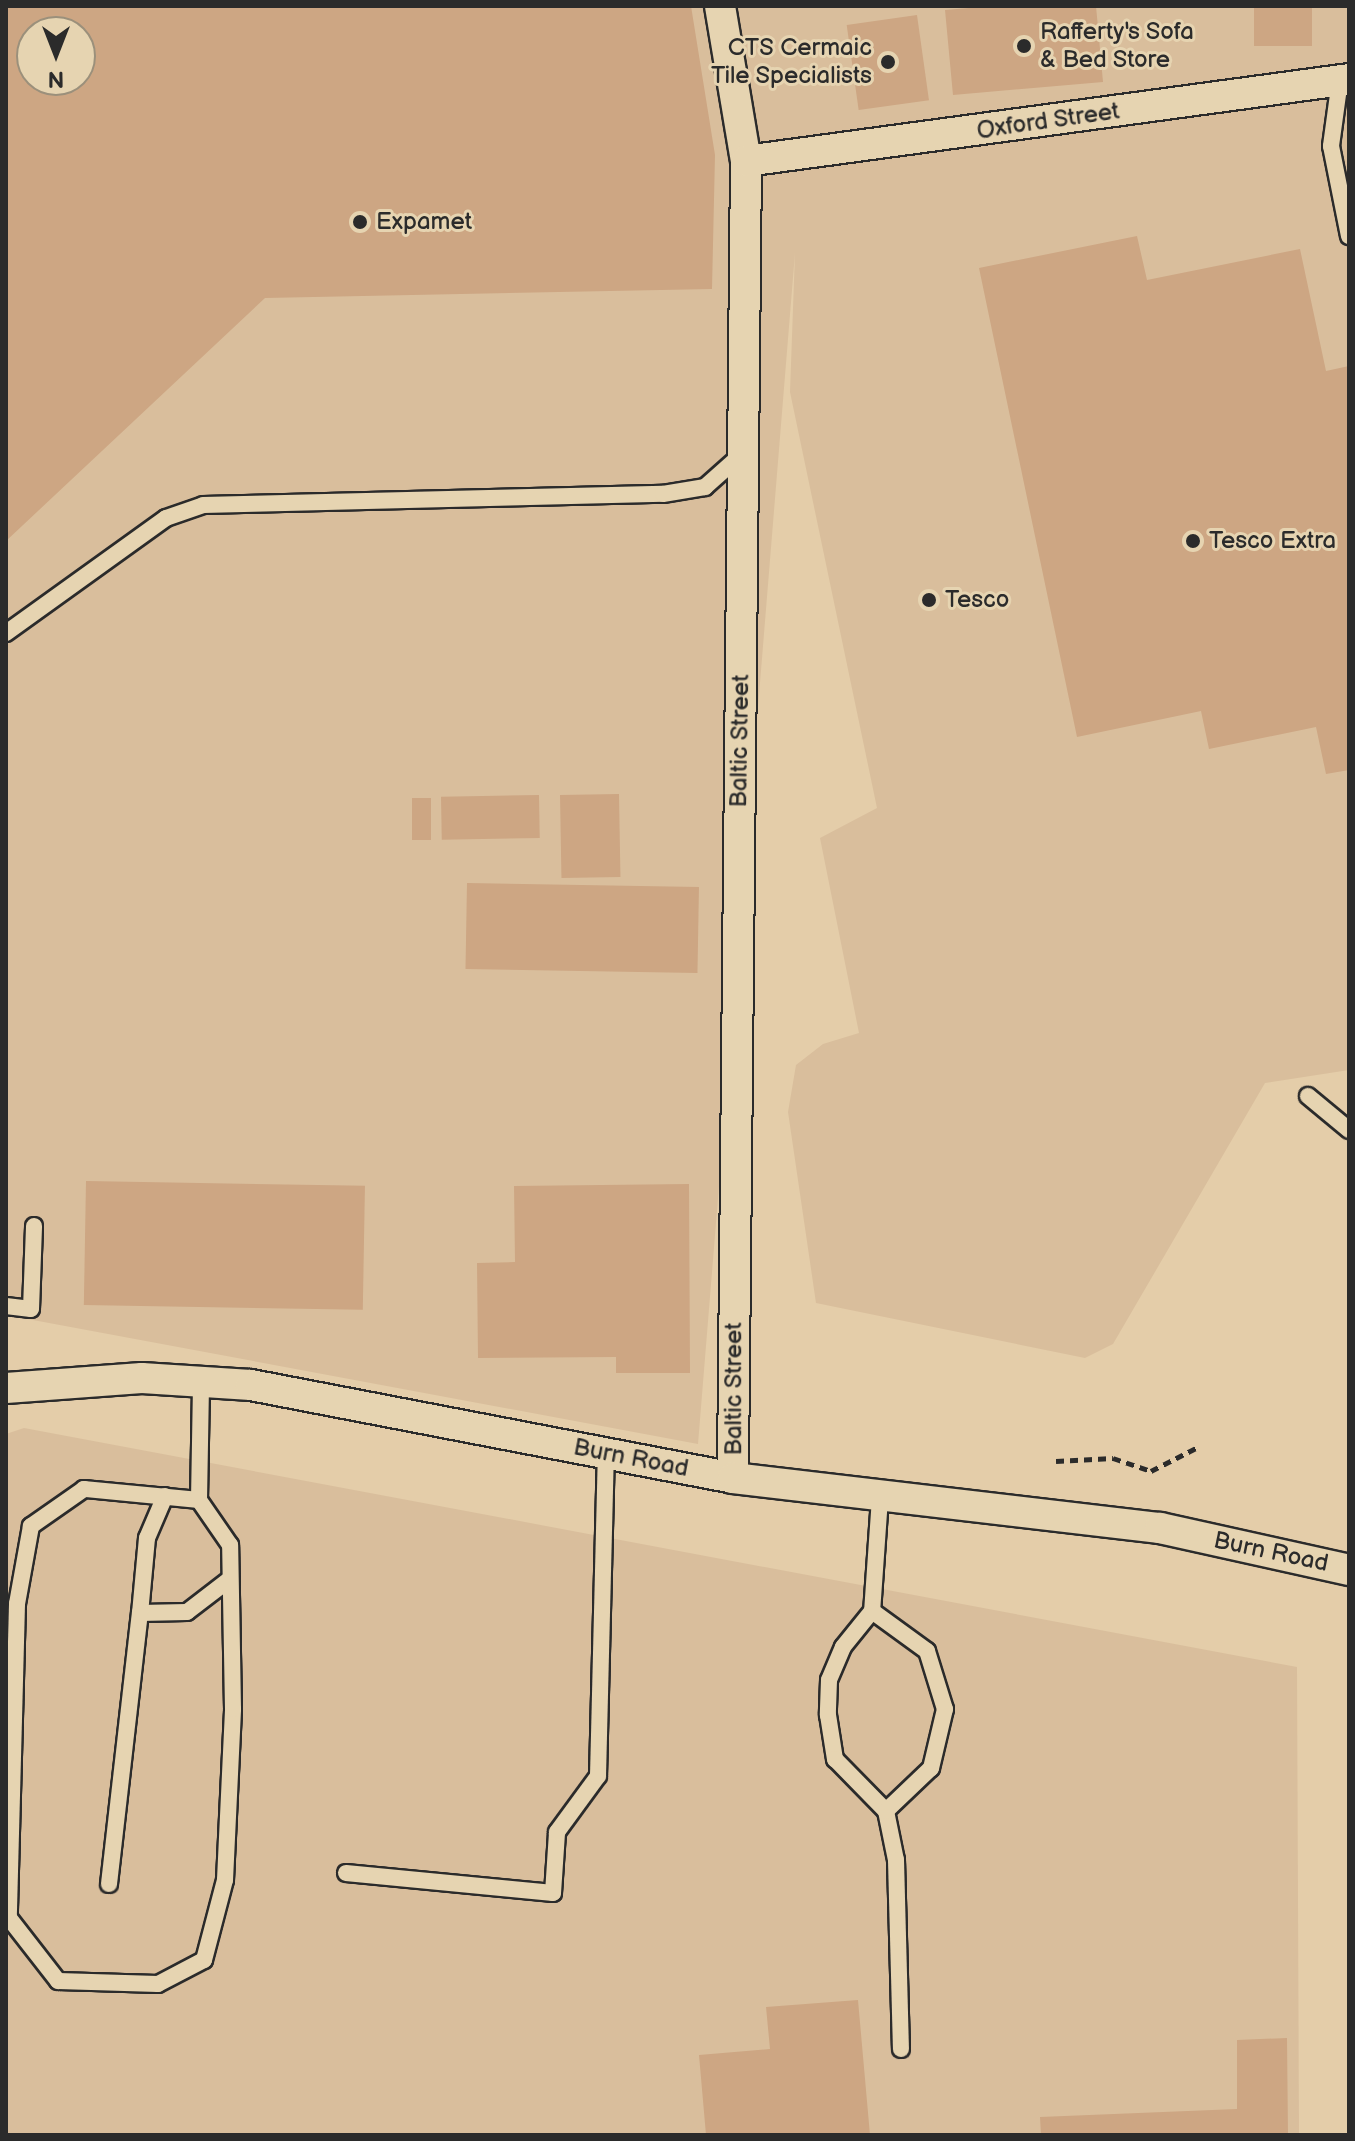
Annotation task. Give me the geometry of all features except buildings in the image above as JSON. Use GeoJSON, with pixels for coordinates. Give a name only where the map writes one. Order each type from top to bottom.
{"type":"FeatureCollection","features":[{"type":"Feature","properties":{"kind":"street","name":"Baltic Street"},"geometry":{"type":"LineString","coordinates":[[720,6],[746,161],[733,1478]]}},
{"type":"Feature","properties":{"kind":"street","name":"Oxford Street"},"geometry":{"type":"LineString","coordinates":[[746,161],[1344,80]]}},
{"type":"Feature","properties":{"kind":"street","name":"Burn Road"},"geometry":{"type":"LineString","coordinates":[[6,1388],[201,1382],[251,1385],[733,1478],[880,1498],[1160,1528],[1349,1570]]}},
{"type":"Feature","properties":{"kind":"lane"},"geometry":{"type":"LineString","coordinates":[[1344,80],[1331,146],[1349,236]]}},
{"type":"Feature","properties":{"kind":"lane"},"geometry":{"type":"LineString","coordinates":[[6,633],[166,518],[203,505],[663,494],[705,487],[743,453]]}},
{"type":"Feature","properties":{"kind":"lane"},"geometry":{"type":"LineString","coordinates":[[1308,1096],[1349,1130]]}},
{"type":"Feature","properties":{"kind":"lane"},"geometry":{"type":"LineString","coordinates":[[6,1306],[31,1309],[34,1226]]}},
{"type":"Feature","properties":{"kind":"lane"},"geometry":{"type":"LineString","coordinates":[[199,1500],[84,1489],[31,1526],[17,1604],[9,1918],[58,1981],[158,1984],[204,1960],[225,1880],[233,1709],[230,1545],[199,1500],[201,1382]]}},
{"type":"Feature","properties":{"kind":"lane"},"geometry":{"type":"LineString","coordinates":[[346,1873],[553,1893],[557,1832],[598,1776],[606,1453]]}},
{"type":"Feature","properties":{"kind":"lane"},"geometry":{"type":"LineString","coordinates":[[109,1884],[147,1538],[165,1496]]}},
{"type":"Feature","properties":{"kind":"lane"},"geometry":{"type":"LineString","coordinates":[[880,1498],[872,1611],[843,1647],[829,1680],[828,1715],[835,1759],[886,1811],[896,1860],[901,2049]]}},
{"type":"Feature","properties":{"kind":"lane"},"geometry":{"type":"LineString","coordinates":[[140,1613],[187,1612],[230,1579]]}},
{"type":"Feature","properties":{"kind":"lane"},"geometry":{"type":"LineString","coordinates":[[872,1611],[927,1651],[945,1709],[931,1768],[886,1811]]}},
{"type":"Feature","properties":{"kind":"path"},"geometry":{"type":"LineString","coordinates":[[1056,1461],[1113,1458],[1151,1471],[1200,1446]]}},
{"type":"Feature","properties":{"kind":"shaded area"},"geometry":{"type":"Polygon","coordinates":[[[6,6],[1349,6],[1349,1070],[1265,1083],[1113,1344],[1085,1358],[816,1303],[788,1112],[796,1065],[823,1044],[859,1033],[820,838],[877,808],[790,392],[795,253],[698,1444],[6,1315],[6,6]]]}},
{"type":"Feature","properties":{"kind":"shaded area"},"geometry":{"type":"Polygon","coordinates":[[[24,1428],[1297,1667],[1299,2135],[6,2135],[6,1434],[24,1428]]]}},
{"type":"Feature","properties":{"kind":"place","name":"Rafferty's Sofa & Bed Store"},"geometry":{"type":"Point","coordinates":[1024,46]}},
{"type":"Feature","properties":{"kind":"place","name":"CTS Cermaic Tile Specialists"},"geometry":{"type":"Point","coordinates":[888,62]}},
{"type":"Feature","properties":{"kind":"place","name":"Expamet"},"geometry":{"type":"Point","coordinates":[360,222]}},
{"type":"Feature","properties":{"kind":"place","name":"Tesco Extra"},"geometry":{"type":"Point","coordinates":[1193,541]}},
{"type":"Feature","properties":{"kind":"place","name":"Tesco"},"geometry":{"type":"Point","coordinates":[929,600]}}]}
